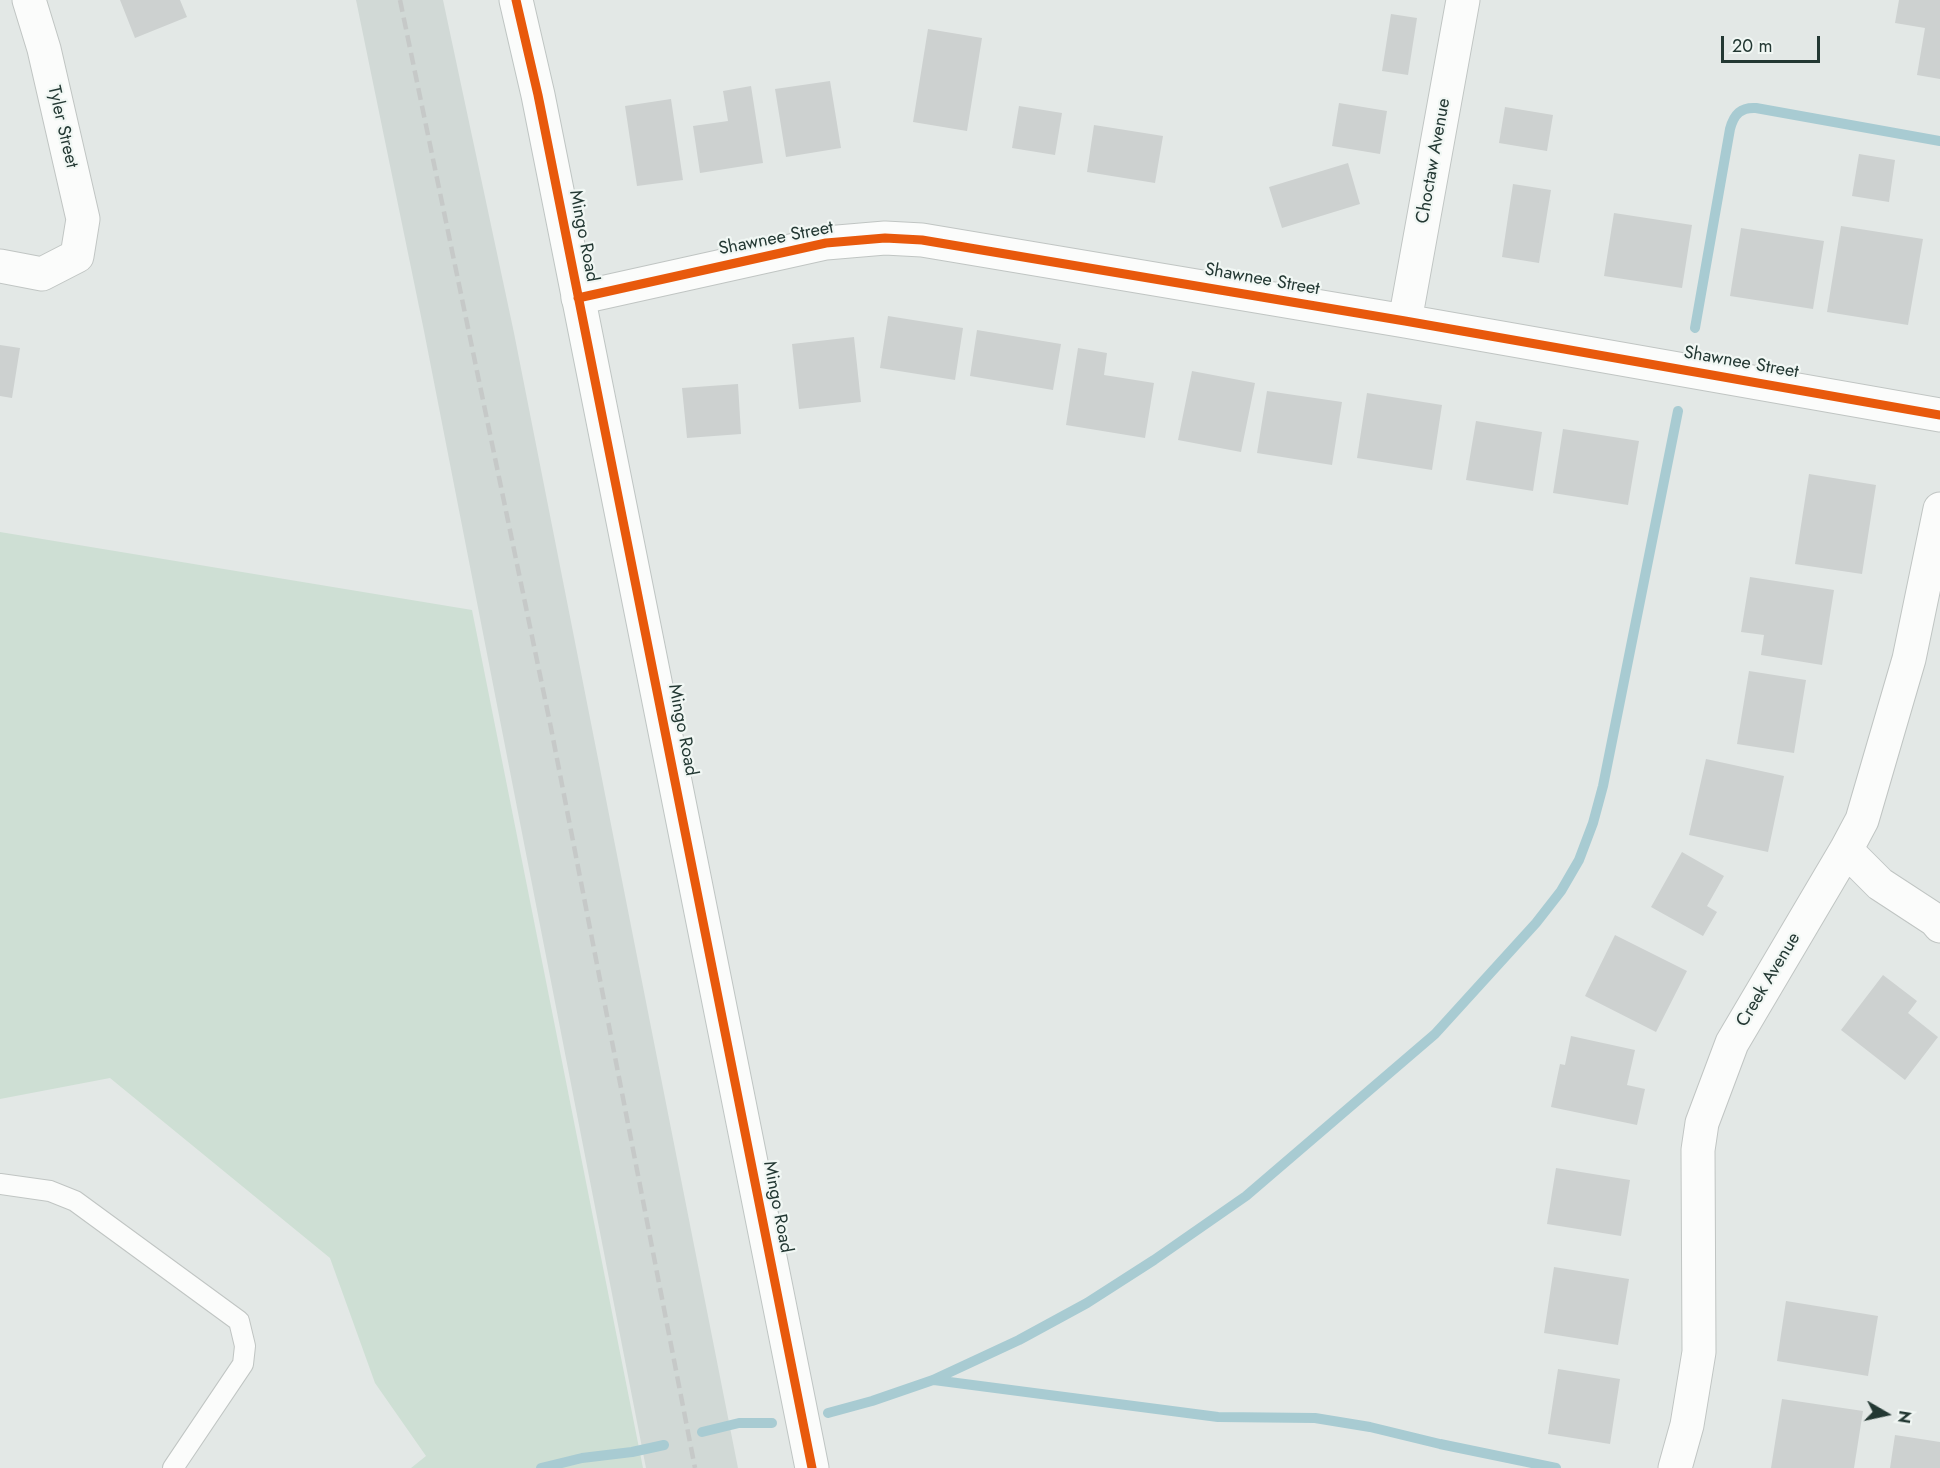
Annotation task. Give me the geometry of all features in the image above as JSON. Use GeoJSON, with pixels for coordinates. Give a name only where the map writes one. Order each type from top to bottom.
{"type":"FeatureCollection","features":[{"type":"Feature","properties":{"kind":"street","name":"Tyler Street"},"geometry":{"type":"LineString","coordinates":[[0,266],[42,274],[77,256],[83,219],[44,49],[29,0]]}},
{"type":"Feature","properties":{"kind":"street","name":"Mingo Road"},"geometry":{"type":"LineString","coordinates":[[516,0],[538,95],[812,1468]]}},
{"type":"Feature","properties":{"kind":"street","name":"Choctaw Avenue"},"geometry":{"type":"LineString","coordinates":[[1406,321],[1463,0]]}},
{"type":"Feature","properties":{"kind":"street","name":"Shawnee Street"},"geometry":{"type":"LineString","coordinates":[[578,298],[826,243],[885,238],[922,240],[1406,321],[1940,415]]}},
{"type":"Feature","properties":{"kind":"street","name":"Creek Avenue"},"geometry":{"type":"LineString","coordinates":[[1675,1468],[1687,1425],[1699,1352],[1698,1150],[1702,1123],[1732,1043],[1862,820],[1909,659],[1940,509]]}},
{"type":"Feature","properties":{"kind":"street"},"geometry":{"type":"LineString","coordinates":[[1846,850],[1880,884],[1935,920],[1940,926]]}},
{"type":"Feature","properties":{"kind":"lane"},"geometry":{"type":"LineString","coordinates":[[0,1184],[50,1191],[75,1201],[239,1321],[245,1346],[243,1364],[173,1468]]}},
{"type":"Feature","properties":{"kind":"shaded area"},"geometry":{"type":"Polygon","coordinates":[[[356,0],[443,0],[514,333],[738,1468],[646,1468],[424,331],[356,0]]]}},
{"type":"Feature","properties":{"kind":"green space"},"geometry":{"type":"Polygon","coordinates":[[[0,532],[472,610],[643,1468],[411,1468],[426,1456],[375,1383],[330,1258],[110,1078],[0,1099],[0,532]]]}},
{"type":"Feature","properties":{"kind":"building"},"geometry":{"type":"Polygon","coordinates":[[[120,0],[180,0],[187,17],[135,38],[120,0]]]}},
{"type":"Feature","properties":{"kind":"building"},"geometry":{"type":"Polygon","coordinates":[[[1899,0],[1940,0],[1940,79],[1917,75],[1925,28],[1895,23],[1899,0]]]}},
{"type":"Feature","properties":{"kind":"building"},"geometry":{"type":"Polygon","coordinates":[[[1391,14],[1417,18],[1408,75],[1382,71],[1391,14]]]}},
{"type":"Feature","properties":{"kind":"building"},"geometry":{"type":"Polygon","coordinates":[[[928,29],[982,38],[967,131],[913,122],[928,29]]]}},
{"type":"Feature","properties":{"kind":"building"},"geometry":{"type":"Polygon","coordinates":[[[830,81],[841,148],[786,157],[775,89],[830,81]]]}},
{"type":"Feature","properties":{"kind":"building"},"geometry":{"type":"Polygon","coordinates":[[[751,86],[763,163],[700,173],[693,126],[728,121],[723,91],[751,86]]]}},
{"type":"Feature","properties":{"kind":"building"},"geometry":{"type":"Polygon","coordinates":[[[671,99],[683,180],[637,186],[625,106],[671,99]]]}},
{"type":"Feature","properties":{"kind":"building"},"geometry":{"type":"Polygon","coordinates":[[[1339,103],[1387,111],[1380,154],[1332,146],[1339,103]]]}},
{"type":"Feature","properties":{"kind":"building"},"geometry":{"type":"Polygon","coordinates":[[[1019,106],[1062,113],[1055,155],[1012,148],[1019,106]]]}},
{"type":"Feature","properties":{"kind":"building"},"geometry":{"type":"Polygon","coordinates":[[[1505,107],[1553,115],[1547,151],[1499,143],[1505,107]]]}},
{"type":"Feature","properties":{"kind":"building"},"geometry":{"type":"Polygon","coordinates":[[[1094,125],[1163,136],[1155,183],[1087,172],[1094,125]]]}},
{"type":"Feature","properties":{"kind":"building"},"geometry":{"type":"Polygon","coordinates":[[[1859,154],[1895,160],[1889,202],[1852,196],[1859,154]]]}},
{"type":"Feature","properties":{"kind":"building"},"geometry":{"type":"Polygon","coordinates":[[[1348,163],[1360,204],[1282,228],[1269,187],[1348,163]]]}},
{"type":"Feature","properties":{"kind":"building"},"geometry":{"type":"Polygon","coordinates":[[[1513,184],[1551,190],[1539,263],[1502,257],[1513,184]]]}},
{"type":"Feature","properties":{"kind":"building"},"geometry":{"type":"Polygon","coordinates":[[[1614,213],[1692,225],[1682,288],[1604,276],[1614,213]]]}},
{"type":"Feature","properties":{"kind":"building"},"geometry":{"type":"Polygon","coordinates":[[[1841,226],[1923,239],[1908,325],[1827,312],[1841,226]]]}},
{"type":"Feature","properties":{"kind":"building"},"geometry":{"type":"Polygon","coordinates":[[[1741,228],[1824,241],[1813,309],[1730,296],[1741,228]]]}},
{"type":"Feature","properties":{"kind":"building"},"geometry":{"type":"Polygon","coordinates":[[[888,316],[963,328],[955,380],[880,368],[888,316]]]}},
{"type":"Feature","properties":{"kind":"building"},"geometry":{"type":"Polygon","coordinates":[[[977,330],[1061,344],[1053,390],[970,376],[977,330]]]}},
{"type":"Feature","properties":{"kind":"building"},"geometry":{"type":"Polygon","coordinates":[[[854,337],[861,402],[799,409],[792,344],[854,337]]]}},
{"type":"Feature","properties":{"kind":"building"},"geometry":{"type":"Polygon","coordinates":[[[0,345],[20,348],[12,398],[0,396],[0,345]]]}},
{"type":"Feature","properties":{"kind":"building"},"geometry":{"type":"Polygon","coordinates":[[[1078,348],[1107,353],[1104,375],[1154,383],[1145,438],[1066,425],[1078,348]]]}},
{"type":"Feature","properties":{"kind":"building"},"geometry":{"type":"Polygon","coordinates":[[[1192,371],[1255,383],[1241,452],[1178,440],[1192,371]]]}},
{"type":"Feature","properties":{"kind":"building"},"geometry":{"type":"Polygon","coordinates":[[[738,384],[741,434],[687,438],[682,388],[738,384]]]}},
{"type":"Feature","properties":{"kind":"building"},"geometry":{"type":"Polygon","coordinates":[[[1267,391],[1342,402],[1332,465],[1257,453],[1267,391]]]}},
{"type":"Feature","properties":{"kind":"building"},"geometry":{"type":"Polygon","coordinates":[[[1367,393],[1442,405],[1432,470],[1357,458],[1367,393]]]}},
{"type":"Feature","properties":{"kind":"building"},"geometry":{"type":"Polygon","coordinates":[[[1476,421],[1542,432],[1533,491],[1466,480],[1476,421]]]}},
{"type":"Feature","properties":{"kind":"building"},"geometry":{"type":"Polygon","coordinates":[[[1563,429],[1639,441],[1628,505],[1553,493],[1563,429]]]}},
{"type":"Feature","properties":{"kind":"building"},"geometry":{"type":"Polygon","coordinates":[[[1809,474],[1876,485],[1862,574],[1795,564],[1809,474]]]}},
{"type":"Feature","properties":{"kind":"building"},"geometry":{"type":"Polygon","coordinates":[[[1750,577],[1834,590],[1822,665],[1761,655],[1764,635],[1741,632],[1750,577]]]}},
{"type":"Feature","properties":{"kind":"building"},"geometry":{"type":"Polygon","coordinates":[[[1749,671],[1806,680],[1794,753],[1737,744],[1749,671]]]}},
{"type":"Feature","properties":{"kind":"building"},"geometry":{"type":"Polygon","coordinates":[[[1706,759],[1784,776],[1768,852],[1689,835],[1706,759]]]}},
{"type":"Feature","properties":{"kind":"building"},"geometry":{"type":"Polygon","coordinates":[[[1682,852],[1724,876],[1707,906],[1717,912],[1703,936],[1651,907],[1682,852]]]}},
{"type":"Feature","properties":{"kind":"building"},"geometry":{"type":"Polygon","coordinates":[[[1615,935],[1687,971],[1656,1032],[1585,996],[1615,935]]]}},
{"type":"Feature","properties":{"kind":"building"},"geometry":{"type":"Polygon","coordinates":[[[1883,975],[1917,1001],[1908,1013],[1938,1037],[1905,1080],[1841,1030],[1883,975]]]}},
{"type":"Feature","properties":{"kind":"building"},"geometry":{"type":"Polygon","coordinates":[[[1571,1036],[1635,1050],[1627,1085],[1645,1089],[1637,1125],[1551,1107],[1560,1064],[1565,1065],[1571,1036]]]}},
{"type":"Feature","properties":{"kind":"building"},"geometry":{"type":"Polygon","coordinates":[[[1556,1168],[1630,1180],[1621,1236],[1547,1224],[1556,1168]]]}},
{"type":"Feature","properties":{"kind":"building"},"geometry":{"type":"Polygon","coordinates":[[[1554,1267],[1629,1279],[1618,1345],[1544,1333],[1554,1267]]]}},
{"type":"Feature","properties":{"kind":"building"},"geometry":{"type":"Polygon","coordinates":[[[1786,1301],[1878,1316],[1868,1376],[1777,1361],[1786,1301]]]}},
{"type":"Feature","properties":{"kind":"building"},"geometry":{"type":"Polygon","coordinates":[[[1558,1369],[1620,1379],[1610,1444],[1548,1434],[1558,1369]]]}},
{"type":"Feature","properties":{"kind":"building"},"geometry":{"type":"Polygon","coordinates":[[[1782,1399],[1863,1411],[1854,1468],[1771,1468],[1782,1399]]]}},
{"type":"Feature","properties":{"kind":"building"},"geometry":{"type":"Polygon","coordinates":[[[1895,1435],[1940,1442],[1940,1468],[1890,1468],[1895,1435]]]}},
{"type":"Feature","properties":{"kind":"waterway"},"geometry":{"type":"LineString","coordinates":[[1695,328],[1730,129],[1739,112],[1756,108],[1940,141]]}},
{"type":"Feature","properties":{"kind":"waterway"},"geometry":{"type":"LineString","coordinates":[[828,1413],[933,1380],[1019,1340],[1087,1303],[1154,1260],[1246,1196],[1435,1034],[1536,923],[1561,891],[1579,860],[1593,823],[1603,786],[1678,411]]}},
{"type":"Feature","properties":{"kind":"waterway"},"geometry":{"type":"LineString","coordinates":[[934,1380],[1218,1417],[1315,1418],[1370,1427],[1556,1468]]}},
{"type":"Feature","properties":{"kind":"waterway"},"geometry":{"type":"LineString","coordinates":[[702,1432],[739,1423],[772,1423]]}},
{"type":"Feature","properties":{"kind":"waterway"},"geometry":{"type":"LineString","coordinates":[[541,1468],[582,1458],[632,1452],[664,1445]]}},
{"type":"Feature","properties":{"kind":"railway"},"geometry":{"type":"LineString","coordinates":[[400,0],[551,728],[695,1468]]}},
{"type":"Feature","properties":{"kind":"cycle path"},"geometry":{"type":"LineString","coordinates":[[516,0],[538,95],[812,1468]]}},
{"type":"Feature","properties":{"kind":"cycle path"},"geometry":{"type":"LineString","coordinates":[[578,298],[826,243],[885,238],[922,240],[1405,321],[1940,415]]}}]}
